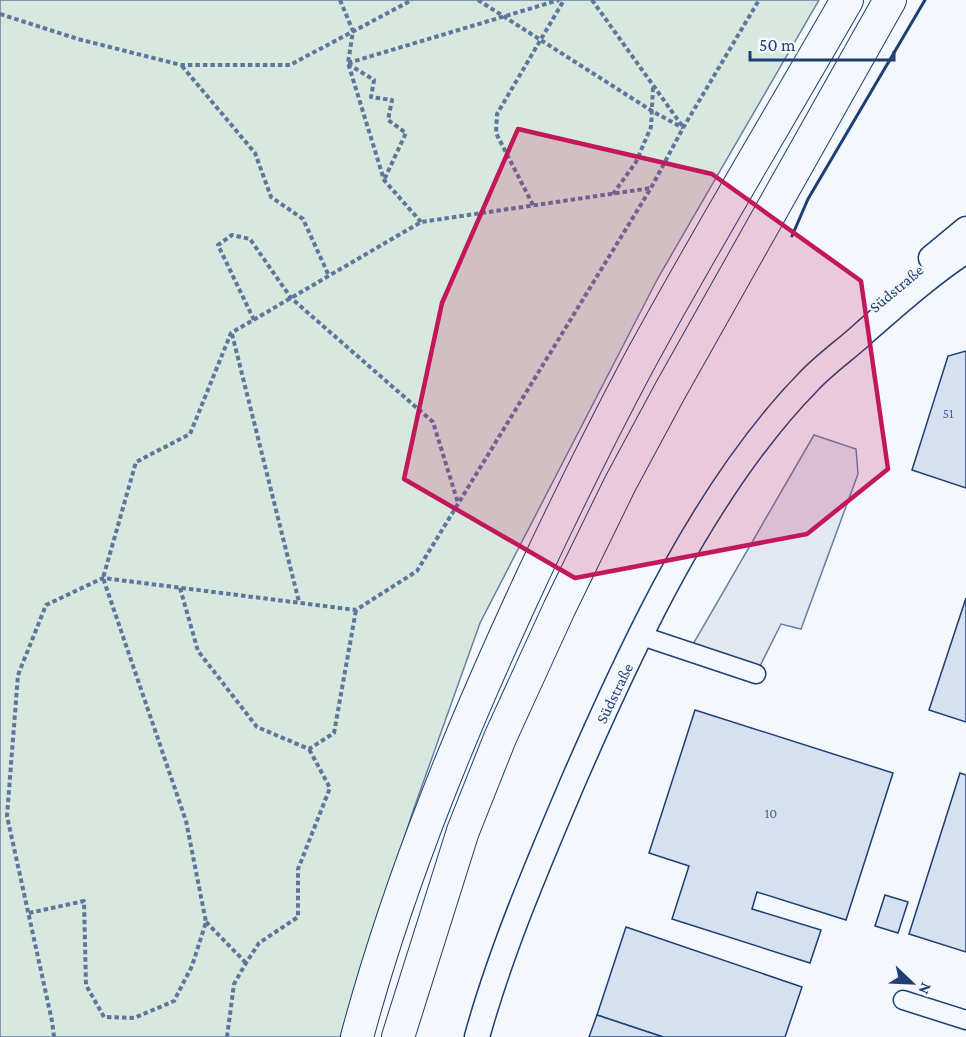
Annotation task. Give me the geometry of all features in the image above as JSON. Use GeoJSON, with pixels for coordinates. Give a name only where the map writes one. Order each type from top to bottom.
{"type":"FeatureCollection","features":[{"type":"Feature","properties":{"kind":"highway"},"geometry":{"type":"LineString","coordinates":[[357,1037],[393,918],[472,710],[581,474],[638,365],[848,0]]}},
{"type":"Feature","properties":{"kind":"highway"},"geometry":{"type":"LineString","coordinates":[[398,1037],[464,831],[501,738],[559,609],[620,484],[670,391],[890,0]]}},
{"type":"Feature","properties":{"kind":"street","name":"Südstraße"},"geometry":{"type":"LineString","coordinates":[[810,380],[830,346],[864,314],[966,229]]}},
{"type":"Feature","properties":{"kind":"street","name":"Südstraße"},"geometry":{"type":"LineString","coordinates":[[477,1037],[552,830],[596,730],[671,577],[718,497],[766,429],[810,380],[890,310],[966,251]]}},
{"type":"Feature","properties":{"kind":"street"},"geometry":{"type":"LineString","coordinates":[[642,636],[756,674]]}},
{"type":"Feature","properties":{"kind":"street"},"geometry":{"type":"LineString","coordinates":[[903,1000],[966,1020]]}},
{"type":"Feature","properties":{"kind":"path"},"geometry":{"type":"LineString","coordinates":[[340,0],[353,31],[348,63],[384,180],[422,222]]}},
{"type":"Feature","properties":{"kind":"path"},"geometry":{"type":"LineString","coordinates":[[0,14],[78,39],[181,65],[290,65],[412,0]]}},
{"type":"Feature","properties":{"kind":"path"},"geometry":{"type":"LineString","coordinates":[[478,0],[652,111],[683,128]]}},
{"type":"Feature","properties":{"kind":"path"},"geometry":{"type":"LineString","coordinates":[[348,63],[559,0]]}},
{"type":"Feature","properties":{"kind":"path"},"geometry":{"type":"LineString","coordinates":[[533,205],[496,133],[497,114],[564,0]]}},
{"type":"Feature","properties":{"kind":"path"},"geometry":{"type":"LineString","coordinates":[[592,0],[683,128]]}},
{"type":"Feature","properties":{"kind":"path"},"geometry":{"type":"LineString","coordinates":[[54,1037],[7,816],[18,675],[46,605],[103,578],[356,610],[417,572],[651,188],[683,128],[759,0]]}},
{"type":"Feature","properties":{"kind":"path"},"geometry":{"type":"LineString","coordinates":[[348,63],[374,80],[371,97],[392,100],[388,120],[406,133],[384,180]]}},
{"type":"Feature","properties":{"kind":"path"},"geometry":{"type":"LineString","coordinates":[[181,65],[255,153],[271,196],[303,219],[329,276]]}},
{"type":"Feature","properties":{"kind":"path"},"geometry":{"type":"LineString","coordinates":[[613,194],[636,162],[651,127],[653,86]]}},
{"type":"Feature","properties":{"kind":"path"},"geometry":{"type":"LineString","coordinates":[[28,913],[84,900],[86,985],[104,1017],[134,1018],[174,1001],[192,966],[206,922],[186,821],[103,578],[136,462],[190,434],[231,333],[422,222],[651,188]]}},
{"type":"Feature","properties":{"kind":"path"},"geometry":{"type":"LineString","coordinates":[[254,320],[218,245],[232,235],[250,239],[291,298],[434,422],[458,504]]}},
{"type":"Feature","properties":{"kind":"path"},"geometry":{"type":"LineString","coordinates":[[231,333],[299,602]]}},
{"type":"Feature","properties":{"kind":"path"},"geometry":{"type":"LineString","coordinates":[[180,588],[198,651],[257,727],[309,749],[330,788],[298,869],[298,917],[259,943],[246,963],[234,984],[227,1037]]}},
{"type":"Feature","properties":{"kind":"path"},"geometry":{"type":"LineString","coordinates":[[309,749],[334,733],[356,610]]}},
{"type":"Feature","properties":{"kind":"path"},"geometry":{"type":"LineString","coordinates":[[206,922],[246,963]]}},
{"type":"Feature","properties":{"kind":"highlighted area"},"geometry":{"type":"Polygon","coordinates":[[[518,129],[712,174],[861,281],[888,469],[807,534],[575,578],[404,479],[442,303],[518,129]]]}},
{"type":"Feature","properties":{"kind":"shaded area"},"geometry":{"type":"Polygon","coordinates":[[[0,0],[819,0],[658,278],[480,623],[413,811],[340,1037],[0,1037],[0,0]]]}},
{"type":"Feature","properties":{"kind":"shaded area"},"geometry":{"type":"Polygon","coordinates":[[[814,435],[856,449],[858,474],[801,629],[781,624],[756,674],[689,651],[814,435]]]}},
{"type":"Feature","properties":{"kind":"building"},"geometry":{"type":"Polygon","coordinates":[[[966,351],[966,488],[912,470],[948,356],[966,351]]]}},
{"type":"Feature","properties":{"kind":"building"},"geometry":{"type":"Polygon","coordinates":[[[966,598],[966,722],[929,710],[966,598]]]}},
{"type":"Feature","properties":{"kind":"building"},"geometry":{"type":"Polygon","coordinates":[[[695,710],[893,773],[846,920],[757,892],[752,909],[821,930],[810,963],[672,919],[689,866],[649,853],[695,710]]]}},
{"type":"Feature","properties":{"kind":"building"},"geometry":{"type":"Polygon","coordinates":[[[960,773],[966,775],[966,952],[909,934],[960,773]]]}},
{"type":"Feature","properties":{"kind":"building"},"geometry":{"type":"Polygon","coordinates":[[[885,895],[908,902],[898,933],[875,926],[885,895]]]}},
{"type":"Feature","properties":{"kind":"building"},"geometry":{"type":"Polygon","coordinates":[[[626,927],[802,987],[785,1037],[663,1037],[597,1015],[626,927]]]}},
{"type":"Feature","properties":{"kind":"building"},"geometry":{"type":"Polygon","coordinates":[[[597,1015],[663,1037],[589,1037],[597,1015]]]}},
{"type":"Feature","properties":{"kind":"wall"},"geometry":{"type":"LineString","coordinates":[[792,236],[808,199],[925,0]]}}]}
